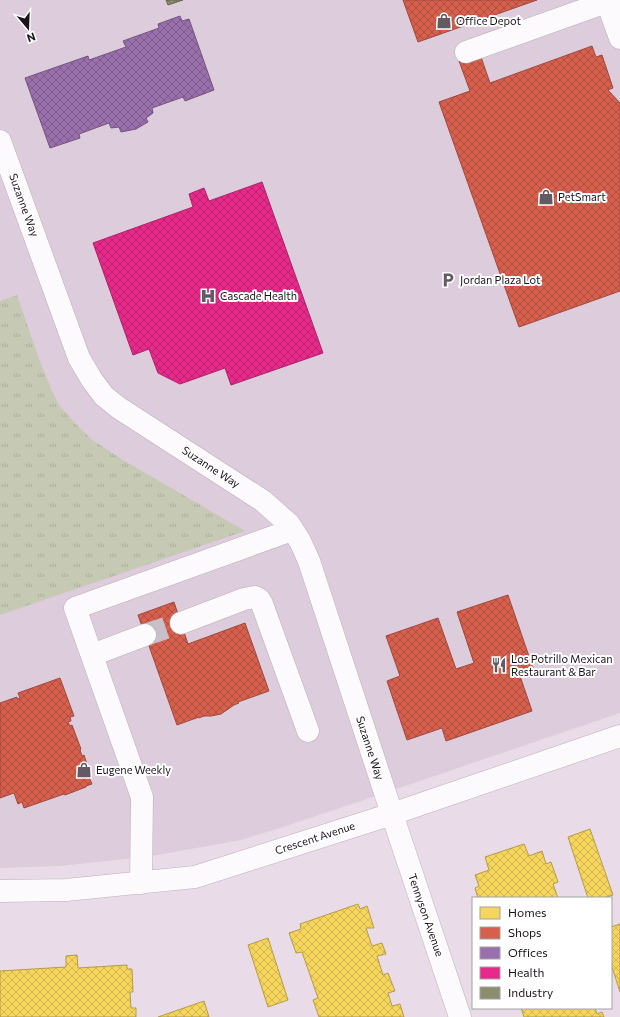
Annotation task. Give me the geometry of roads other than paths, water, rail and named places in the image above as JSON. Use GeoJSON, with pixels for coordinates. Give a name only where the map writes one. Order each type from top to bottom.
{"type":"FeatureCollection","features":[{"type":"Feature","properties":{"kind":"street"},"geometry":{"type":"LineString","coordinates":[[466,52],[610,1],[620,38]]}},
{"type":"Feature","properties":{"kind":"street","name":"Suzanne Way"},"geometry":{"type":"LineString","coordinates":[[0,140],[79,358],[92,380],[104,396],[119,408],[263,501],[289,524],[300,541],[309,561],[392,814]]}},
{"type":"Feature","properties":{"kind":"street"},"geometry":{"type":"LineString","coordinates":[[141,883],[142,797],[75,608],[292,530]]}},
{"type":"Feature","properties":{"kind":"street"},"geometry":{"type":"LineString","coordinates":[[181,622],[244,599],[256,597],[259,599],[308,731]]}},
{"type":"Feature","properties":{"kind":"street"},"geometry":{"type":"LineString","coordinates":[[92,655],[145,635]]}},
{"type":"Feature","properties":{"kind":"street","name":"Crescent Avenue"},"geometry":{"type":"LineString","coordinates":[[0,891],[66,890],[195,877],[392,814],[620,736]]}},
{"type":"Feature","properties":{"kind":"street","name":"Tennyson Avenue"},"geometry":{"type":"LineString","coordinates":[[392,814],[460,1017]]}},
{"type":"Feature","properties":{"kind":"tunnel"},"geometry":{"type":"LineString","coordinates":[[145,635],[181,623]]}},
{"type":"Feature","properties":{"kind":"place","name":"Office Depot"},"geometry":{"type":"Point","coordinates":[444,21]}},
{"type":"Feature","properties":{"kind":"place","name":"PetSmart"},"geometry":{"type":"Point","coordinates":[546,197]}},
{"type":"Feature","properties":{"kind":"place","name":"Jordan Plaza Lot"},"geometry":{"type":"Point","coordinates":[448,280]}},
{"type":"Feature","properties":{"kind":"place","name":"Cascade Health"},"geometry":{"type":"Point","coordinates":[208,296]}},
{"type":"Feature","properties":{"kind":"place","name":"Los Potrillo Mexican Restaurant & Bar"},"geometry":{"type":"Point","coordinates":[499,665]}},
{"type":"Feature","properties":{"kind":"place","name":"Eugene Weekly"},"geometry":{"type":"Point","coordinates":[84,770]}}]}
